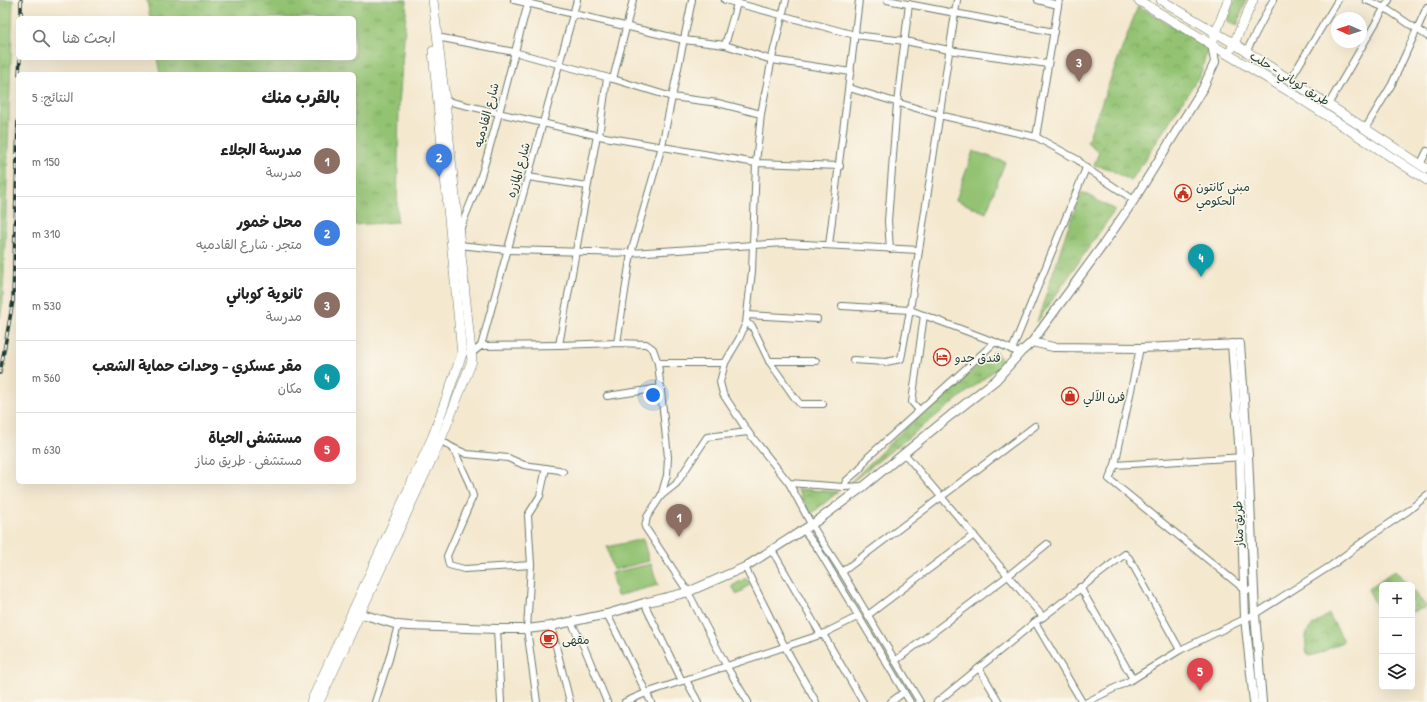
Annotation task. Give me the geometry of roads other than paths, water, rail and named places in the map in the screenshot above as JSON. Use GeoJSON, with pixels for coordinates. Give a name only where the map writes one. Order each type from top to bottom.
{"type":"FeatureCollection","features":[{"type":"Feature","properties":{"kind":"main road"},"geometry":{"type":"LineString","coordinates":[[427,0],[441,99]]}},
{"type":"Feature","properties":{"kind":"main road"},"geometry":{"type":"LineString","coordinates":[[433,0],[454,234],[462,354],[437,437]]}},
{"type":"Feature","properties":{"kind":"main road","name":"طريق كوباني - حلب"},"geometry":{"type":"LineString","coordinates":[[1138,0],[1212,44],[1427,179]]}},
{"type":"Feature","properties":{"kind":"main road"},"geometry":{"type":"LineString","coordinates":[[1215,62],[1212,44],[1228,0]]}},
{"type":"Feature","properties":{"kind":"main road"},"geometry":{"type":"LineString","coordinates":[[356,613],[398,626],[526,629],[572,622],[688,592],[745,567],[811,524],[864,486],[950,415],[996,380],[1032,342],[1134,200],[1203,88],[1215,62],[1228,54],[1235,44],[1253,0]]}},
{"type":"Feature","properties":{"kind":"main road","name":"طريق كوباني - حلب"},"geometry":{"type":"LineString","coordinates":[[1166,1],[1424,167]]}},
{"type":"Feature","properties":{"kind":"main road"},"geometry":{"type":"LineString","coordinates":[[311,702],[356,613],[469,371],[472,361],[472,353],[459,245],[454,234]]}},
{"type":"Feature","properties":{"kind":"main road"},"geometry":{"type":"LineString","coordinates":[[1032,342],[1053,347],[1140,348]]}},
{"type":"Feature","properties":{"kind":"main road","name":"طريق مناز"},"geometry":{"type":"LineString","coordinates":[[1140,348],[1236,344],[1262,702]]}},
{"type":"Feature","properties":{"kind":"main road","name":"طريق مناز"},"geometry":{"type":"LineString","coordinates":[[1244,457],[1245,618],[1254,702]]}},
{"type":"Feature","properties":{"kind":"main road"},"geometry":{"type":"LineString","coordinates":[[319,702],[356,613]]}},
{"type":"Feature","properties":{"kind":"street"},"geometry":{"type":"LineString","coordinates":[[514,0],[528,2],[625,27],[684,40],[725,45],[772,60],[851,72]]}},
{"type":"Feature","properties":{"kind":"street","name":"شارع المازره"},"geometry":{"type":"LineString","coordinates":[[481,346],[577,0]]}},
{"type":"Feature","properties":{"kind":"street"},"geometry":{"type":"LineString","coordinates":[[559,345],[587,186],[610,78],[633,0]]}},
{"type":"Feature","properties":{"kind":"street"},"geometry":{"type":"LineString","coordinates":[[617,342],[631,254],[662,146],[692,0]]}},
{"type":"Feature","properties":{"kind":"street"},"geometry":{"type":"LineString","coordinates":[[725,0],[855,35],[905,41],[949,50],[1048,64]]}},
{"type":"Feature","properties":{"kind":"street"},"geometry":{"type":"LineString","coordinates":[[786,0],[761,114],[756,163],[754,245],[746,322],[739,339],[725,363],[720,382],[723,394],[748,432],[789,483],[811,524],[842,572],[920,702]]}},
{"type":"Feature","properties":{"kind":"street"},"geometry":{"type":"LineString","coordinates":[[829,245],[840,166],[859,0]]}},
{"type":"Feature","properties":{"kind":"street"},"geometry":{"type":"LineString","coordinates":[[887,0],[1054,32]]}},
{"type":"Feature","properties":{"kind":"street"},"geometry":{"type":"LineString","coordinates":[[853,360],[886,362],[901,359],[910,310],[957,0]]}},
{"type":"Feature","properties":{"kind":"street"},"geometry":{"type":"LineString","coordinates":[[1036,137],[1058,2],[1038,0]]}},
{"type":"Feature","properties":{"kind":"street"},"geometry":{"type":"LineString","coordinates":[[1246,52],[1273,0]]}},
{"type":"Feature","properties":{"kind":"street"},"geometry":{"type":"LineString","coordinates":[[1290,80],[1338,0]]}},
{"type":"Feature","properties":{"kind":"street"},"geometry":{"type":"LineString","coordinates":[[1366,0],[1385,8],[1427,36]]}},
{"type":"Feature","properties":{"kind":"street"},"geometry":{"type":"LineString","coordinates":[[1328,105],[1389,0]]}},
{"type":"Feature","properties":{"kind":"street","name":"شارع القادميه"},"geometry":{"type":"LineString","coordinates":[[454,234],[480,179],[499,114],[528,2]]}},
{"type":"Feature","properties":{"kind":"street"},"geometry":{"type":"LineString","coordinates":[[725,45],[737,2]]}},
{"type":"Feature","properties":{"kind":"street"},"geometry":{"type":"LineString","coordinates":[[890,249],[888,221],[897,103],[909,4]]}},
{"type":"Feature","properties":{"kind":"street"},"geometry":{"type":"LineString","coordinates":[[1365,129],[1392,84],[1427,7]]}},
{"type":"Feature","properties":{"kind":"street"},"geometry":{"type":"LineString","coordinates":[[437,37],[514,52],[610,78],[672,97],[718,103],[761,114]]}},
{"type":"Feature","properties":{"kind":"street"},"geometry":{"type":"LineString","coordinates":[[849,88],[940,115],[1036,137],[1078,160],[1086,168],[1134,200]]}},
{"type":"Feature","properties":{"kind":"street"},"geometry":{"type":"LineString","coordinates":[[441,99],[543,124],[756,163],[840,166]]}},
{"type":"Feature","properties":{"kind":"street"},"geometry":{"type":"LineString","coordinates":[[1424,167],[1427,151]]}},
{"type":"Feature","properties":{"kind":"street"},"geometry":{"type":"LineString","coordinates":[[1012,350],[1086,168]]}},
{"type":"Feature","properties":{"kind":"street"},"geometry":{"type":"LineString","coordinates":[[528,177],[587,186]]}},
{"type":"Feature","properties":{"kind":"street"},"geometry":{"type":"LineString","coordinates":[[459,245],[507,250],[631,254],[785,243],[919,250]]}},
{"type":"Feature","properties":{"kind":"street"},"geometry":{"type":"LineString","coordinates":[[842,306],[910,310],[995,342],[1020,354]]}},
{"type":"Feature","properties":{"kind":"street"},"geometry":{"type":"LineString","coordinates":[[747,315],[817,319]]}},
{"type":"Feature","properties":{"kind":"street"},"geometry":{"type":"LineString","coordinates":[[919,410],[912,402],[924,315]]}},
{"type":"Feature","properties":{"kind":"street"},"geometry":{"type":"LineString","coordinates":[[746,322],[752,326],[769,360],[800,404],[823,404]]}},
{"type":"Feature","properties":{"kind":"street"},"geometry":{"type":"LineString","coordinates":[[462,354],[472,353],[481,346],[559,345],[617,342],[646,344],[653,349],[658,363],[668,457],[667,475],[661,496]]}},
{"type":"Feature","properties":{"kind":"street"},"geometry":{"type":"LineString","coordinates":[[844,486],[846,481],[860,468],[867,458],[995,342]]}},
{"type":"Feature","properties":{"kind":"street"},"geometry":{"type":"LineString","coordinates":[[1140,348],[1116,464],[1109,479],[1244,589],[1254,591]]}},
{"type":"Feature","properties":{"kind":"street"},"geometry":{"type":"LineString","coordinates":[[769,360],[816,361]]}},
{"type":"Feature","properties":{"kind":"street"},"geometry":{"type":"LineString","coordinates":[[658,363],[725,363]]}},
{"type":"Feature","properties":{"kind":"street"},"geometry":{"type":"LineString","coordinates":[[606,396],[661,388]]}},
{"type":"Feature","properties":{"kind":"street"},"geometry":{"type":"LineString","coordinates":[[842,572],[1036,426]]}},
{"type":"Feature","properties":{"kind":"street"},"geometry":{"type":"LineString","coordinates":[[748,432],[707,437],[676,484],[661,496],[647,517],[645,527],[688,592],[727,667],[748,702]]}},
{"type":"Feature","properties":{"kind":"street"},"geometry":{"type":"LineString","coordinates":[[437,437],[453,448],[467,454],[508,458],[524,465],[559,470],[563,472]]}},
{"type":"Feature","properties":{"kind":"street"},"geometry":{"type":"LineString","coordinates":[[453,448],[469,483],[473,496],[447,556],[449,565],[464,569],[530,565]]}},
{"type":"Feature","properties":{"kind":"street"},"geometry":{"type":"LineString","coordinates":[[904,453],[1009,575],[1043,617]]}},
{"type":"Feature","properties":{"kind":"street"},"geometry":{"type":"LineString","coordinates":[[1116,464],[1244,457]]}},
{"type":"Feature","properties":{"kind":"street"},"geometry":{"type":"LineString","coordinates":[[537,702],[526,629],[530,565],[528,515],[540,496],[546,468]]}},
{"type":"Feature","properties":{"kind":"street"},"geometry":{"type":"LineString","coordinates":[[789,483],[864,486]]}},
{"type":"Feature","properties":{"kind":"street"},"geometry":{"type":"LineString","coordinates":[[1087,702],[1133,679],[1180,650],[1255,614],[1332,565],[1372,535],[1408,511],[1427,495]]}},
{"type":"Feature","properties":{"kind":"street"},"geometry":{"type":"LineString","coordinates":[[803,529],[822,556],[910,702]]}},
{"type":"Feature","properties":{"kind":"street"},"geometry":{"type":"LineString","coordinates":[[868,615],[974,535]]}},
{"type":"Feature","properties":{"kind":"street"},"geometry":{"type":"LineString","coordinates":[[895,661],[1009,575],[1047,544]]}},
{"type":"Feature","properties":{"kind":"street"},"geometry":{"type":"LineString","coordinates":[[772,550],[863,702]]}},
{"type":"Feature","properties":{"kind":"street"},"geometry":{"type":"LineString","coordinates":[[937,702],[1080,587],[1125,554],[1129,558],[1180,650]]}},
{"type":"Feature","properties":{"kind":"street"},"geometry":{"type":"LineString","coordinates":[[745,567],[785,647],[816,702]]}},
{"type":"Feature","properties":{"kind":"street"},"geometry":{"type":"LineString","coordinates":[[1080,587],[1133,679]]}},
{"type":"Feature","properties":{"kind":"street"},"geometry":{"type":"LineString","coordinates":[[644,603],[684,681],[698,702]]}},
{"type":"Feature","properties":{"kind":"street"},"geometry":{"type":"LineString","coordinates":[[607,614],[651,702]]}},
{"type":"Feature","properties":{"kind":"street"},"geometry":{"type":"LineString","coordinates":[[625,702],[646,693],[822,634],[858,617]]}},
{"type":"Feature","properties":{"kind":"street"},"geometry":{"type":"LineString","coordinates":[[572,622],[607,702]]}},
{"type":"Feature","properties":{"kind":"street"},"geometry":{"type":"LineString","coordinates":[[1036,622],[1082,702]]}},
{"type":"Feature","properties":{"kind":"street"},"geometry":{"type":"LineString","coordinates":[[375,702],[398,626]]}},
{"type":"Feature","properties":{"kind":"street"},"geometry":{"type":"LineString","coordinates":[[551,626],[570,702]]}},
{"type":"Feature","properties":{"kind":"street"},"geometry":{"type":"LineString","coordinates":[[497,629],[501,702]]}},
{"type":"Feature","properties":{"kind":"street"},"geometry":{"type":"LineString","coordinates":[[979,668],[999,702]]}},
{"type":"Feature","properties":{"kind":"street"},"geometry":{"type":"LineString","coordinates":[[891,702],[904,692]]}},
{"type":"Feature","properties":{"kind":"railway"},"geometry":{"type":"LineString","coordinates":[[21,0],[21,16]]}},
{"type":"Feature","properties":{"kind":"railway"},"geometry":{"type":"LineString","coordinates":[[19,72],[20,60]]}},
{"type":"Feature","properties":{"kind":"railway"},"geometry":{"type":"LineString","coordinates":[[0,373],[13,301],[16,192]]}},
{"type":"Feature","properties":{"kind":"place","name":"ثانوية كوباني"},"geometry":{"type":"Point","coordinates":[1079,82]}},
{"type":"Feature","properties":{"kind":"place","name":"محل خمور"},"geometry":{"type":"Point","coordinates":[439,177]}},
{"type":"Feature","properties":{"kind":"place","name":"مبنى كانتون الحكومي"},"geometry":{"type":"Point","coordinates":[1183,193]}},
{"type":"Feature","properties":{"kind":"place","name":"مقر عسكري - وحدات حماية الشعب"},"geometry":{"type":"Point","coordinates":[1201,277]}},
{"type":"Feature","properties":{"kind":"place","name":"فندق جدو"},"geometry":{"type":"Point","coordinates":[942,357]}},
{"type":"Feature","properties":{"kind":"place","name":"فرن الآلي"},"geometry":{"type":"Point","coordinates":[1070,396]}},
{"type":"Feature","properties":{"kind":"place","name":"مدرسة الجلاء"},"geometry":{"type":"Point","coordinates":[679,537]}},
{"type":"Feature","properties":{"kind":"place","name":"مقهى"},"geometry":{"type":"Point","coordinates":[549,639]}},
{"type":"Feature","properties":{"kind":"place","name":"مستشفى الحياة"},"geometry":{"type":"Point","coordinates":[1200,691]}}]}
